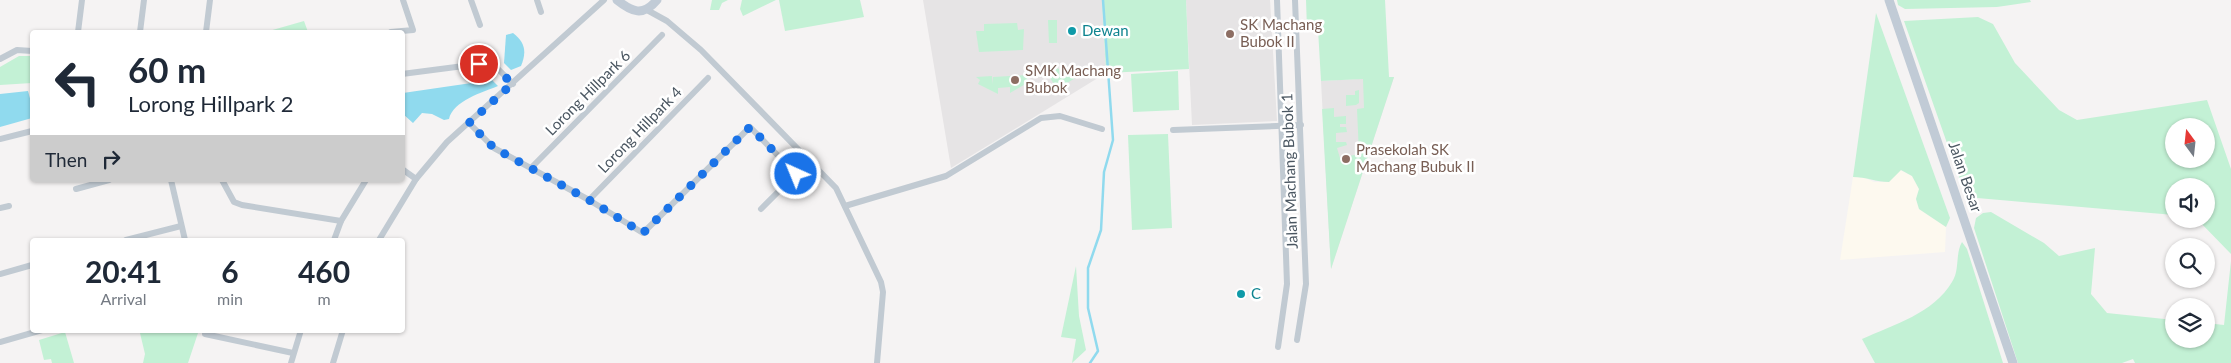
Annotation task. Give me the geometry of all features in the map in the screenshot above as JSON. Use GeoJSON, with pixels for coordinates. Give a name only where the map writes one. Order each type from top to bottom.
{"type":"FeatureCollection","features":[{"type":"Feature","properties":{"kind":"main road"},"geometry":{"type":"LineString","coordinates":[[617,0],[632,11],[647,10],[657,0]]}},
{"type":"Feature","properties":{"kind":"main road","name":"Jalan Besar"},"geometry":{"type":"LineString","coordinates":[[1889,0],[2013,363]]}},
{"type":"Feature","properties":{"kind":"street"},"geometry":{"type":"LineString","coordinates":[[78,30],[82,0]]}},
{"type":"Feature","properties":{"kind":"street"},"geometry":{"type":"LineString","coordinates":[[140,30],[144,0]]}},
{"type":"Feature","properties":{"kind":"street"},"geometry":{"type":"LineString","coordinates":[[206,30],[211,0]]}},
{"type":"Feature","properties":{"kind":"street"},"geometry":{"type":"LineString","coordinates":[[403,0],[413,30],[405,31]]}},
{"type":"Feature","properties":{"kind":"street"},"geometry":{"type":"LineString","coordinates":[[471,0],[480,25]]}},
{"type":"Feature","properties":{"kind":"street"},"geometry":{"type":"LineString","coordinates":[[537,0],[541,12]]}},
{"type":"Feature","properties":{"kind":"street"},"geometry":{"type":"LineString","coordinates":[[380,238],[416,179],[447,142],[604,0]]}},
{"type":"Feature","properties":{"kind":"street"},"geometry":{"type":"LineString","coordinates":[[1277,0],[1287,284],[1278,347]]}},
{"type":"Feature","properties":{"kind":"street","name":"Jalan Machang Bubok 1"},"geometry":{"type":"LineString","coordinates":[[1295,0],[1306,284],[1297,340]]}},
{"type":"Feature","properties":{"kind":"street"},"geometry":{"type":"LineString","coordinates":[[647,10],[667,21],[700,50],[836,188],[883,292],[877,363]]}},
{"type":"Feature","properties":{"kind":"street","name":"Lorong Hillpark 6"},"geometry":{"type":"LineString","coordinates":[[532,167],[662,35]]}},
{"type":"Feature","properties":{"kind":"street"},"geometry":{"type":"LineString","coordinates":[[0,59],[17,50],[30,51]]}},
{"type":"Feature","properties":{"kind":"street"},"geometry":{"type":"LineString","coordinates":[[405,74],[479,64],[498,69],[512,84]]}},
{"type":"Feature","properties":{"kind":"street","name":"Lorong Hillpark 4"},"geometry":{"type":"LineString","coordinates":[[589,200],[708,78]]}},
{"type":"Feature","properties":{"kind":"street"},"geometry":{"type":"LineString","coordinates":[[845,206],[946,176],[1041,118],[1060,116],[1102,129]]}},
{"type":"Feature","properties":{"kind":"street"},"geometry":{"type":"LineString","coordinates":[[469,123],[494,148],[532,167],[643,233],[750,127],[796,174],[761,209]]}},
{"type":"Feature","properties":{"kind":"street"},"geometry":{"type":"LineString","coordinates":[[1173,130],[1301,125]]}},
{"type":"Feature","properties":{"kind":"street"},"geometry":{"type":"LineString","coordinates":[[0,139],[30,132]]}},
{"type":"Feature","properties":{"kind":"street"},"geometry":{"type":"LineString","coordinates":[[405,171],[416,179]]}},
{"type":"Feature","properties":{"kind":"street"},"geometry":{"type":"LineString","coordinates":[[76,189],[102,182]]}},
{"type":"Feature","properties":{"kind":"street"},"geometry":{"type":"LineString","coordinates":[[171,182],[185,238]]}},
{"type":"Feature","properties":{"kind":"street"},"geometry":{"type":"LineString","coordinates":[[223,182],[234,202],[242,205],[341,221]]}},
{"type":"Feature","properties":{"kind":"street"},"geometry":{"type":"LineString","coordinates":[[335,238],[341,221],[365,182]]}},
{"type":"Feature","properties":{"kind":"street"},"geometry":{"type":"LineString","coordinates":[[0,208],[9,206]]}},
{"type":"Feature","properties":{"kind":"street"},"geometry":{"type":"LineString","coordinates":[[134,238],[182,226]]}},
{"type":"Feature","properties":{"kind":"street"},"geometry":{"type":"LineString","coordinates":[[0,274],[30,266]]}},
{"type":"Feature","properties":{"kind":"street"},"geometry":{"type":"LineString","coordinates":[[0,342],[32,333]]}},
{"type":"Feature","properties":{"kind":"street"},"geometry":{"type":"LineString","coordinates":[[291,363],[300,333]]}},
{"type":"Feature","properties":{"kind":"street"},"geometry":{"type":"LineString","coordinates":[[333,363],[342,333]]}},
{"type":"Feature","properties":{"kind":"street"},"geometry":{"type":"LineString","coordinates":[[204,334],[293,353]]}},
{"type":"Feature","properties":{"kind":"shaded area","name":"SMK Machang Bubok"},"geometry":{"type":"Polygon","coordinates":[[[923,0],[1102,0],[1106,73],[951,168],[923,0]]]}},
{"type":"Feature","properties":{"kind":"shaded area","name":"SK Machang Bubok II"},"geometry":{"type":"Polygon","coordinates":[[[1186,0],[1270,0],[1277,121],[1192,125],[1186,0]]]}},
{"type":"Feature","properties":{"kind":"shaded area","name":"Prasekolah SK Machang Bubuk II"},"geometry":{"type":"Polygon","coordinates":[[[1394,77],[1331,269],[1321,81],[1394,77]]]}},
{"type":"Feature","properties":{"kind":"shaded area"},"geometry":{"type":"Polygon","coordinates":[[[1900,170],[1912,176],[1919,189],[1916,199],[1919,209],[1946,227],[1945,252],[1840,260],[1853,177],[1865,178],[1874,182],[1889,182],[1900,170]]]}},
{"type":"Feature","properties":{"kind":"green space"},"geometry":{"type":"Polygon","coordinates":[[[712,0],[728,0],[722,3],[719,10],[710,10],[712,0]]]}},
{"type":"Feature","properties":{"kind":"green space"},"geometry":{"type":"Polygon","coordinates":[[[742,0],[776,0],[743,16],[740,9],[742,0]]]}},
{"type":"Feature","properties":{"kind":"green space"},"geometry":{"type":"Polygon","coordinates":[[[779,0],[860,0],[864,17],[785,31],[779,0]]]}},
{"type":"Feature","properties":{"kind":"green space"},"geometry":{"type":"Polygon","coordinates":[[[1102,0],[1186,0],[1189,69],[1106,73],[1102,0]]]}},
{"type":"Feature","properties":{"kind":"green space"},"geometry":{"type":"Polygon","coordinates":[[[1306,0],[1385,0],[1389,77],[1394,77],[1331,269],[1322,109],[1334,108],[1334,117],[1346,116],[1346,124],[1340,124],[1340,127],[1346,127],[1347,132],[1336,133],[1336,142],[1346,142],[1347,145],[1337,148],[1340,158],[1359,154],[1357,109],[1364,108],[1363,79],[1321,81],[1318,29],[1307,29],[1306,0]]]}},
{"type":"Feature","properties":{"kind":"green space"},"geometry":{"type":"Polygon","coordinates":[[[1897,0],[2030,0],[2031,2],[1997,7],[1905,9],[1898,5],[1897,0]]]}},
{"type":"Feature","properties":{"kind":"green space"},"geometry":{"type":"Polygon","coordinates":[[[1876,13],[1950,218],[1946,227],[1919,209],[1916,199],[1919,189],[1912,176],[1901,170],[1889,182],[1853,177],[1876,13]]]}},
{"type":"Feature","properties":{"kind":"green space"},"geometry":{"type":"Polygon","coordinates":[[[1978,17],[1993,24],[2015,63],[2059,110],[2077,120],[2207,100],[2213,118],[2165,118],[2165,168],[2215,168],[2215,123],[2231,169],[2231,254],[2206,228],[2215,228],[2215,178],[2165,178],[2165,214],[1966,197],[1904,21],[1978,17]]]}},
{"type":"Feature","properties":{"kind":"green space"},"geometry":{"type":"Polygon","coordinates":[[[1048,20],[1057,20],[1057,43],[1049,43],[1048,20]]]}},
{"type":"Feature","properties":{"kind":"green space"},"geometry":{"type":"Polygon","coordinates":[[[304,21],[307,30],[272,30],[304,21]]]}},
{"type":"Feature","properties":{"kind":"green space"},"geometry":{"type":"Polygon","coordinates":[[[1017,23],[1018,30],[1024,29],[1023,50],[979,52],[976,31],[984,31],[984,24],[1017,23]]]}},
{"type":"Feature","properties":{"kind":"green space"},"geometry":{"type":"Polygon","coordinates":[[[19,56],[30,56],[30,83],[0,85],[0,67],[19,56]]]}},
{"type":"Feature","properties":{"kind":"green space"},"geometry":{"type":"Polygon","coordinates":[[[1050,66],[1059,69],[1060,73],[1087,71],[1057,89],[1047,73],[1050,71],[1050,66]]]}},
{"type":"Feature","properties":{"kind":"green space"},"geometry":{"type":"Polygon","coordinates":[[[1178,71],[1179,110],[1133,112],[1131,74],[1178,71]]]}},
{"type":"Feature","properties":{"kind":"green space"},"geometry":{"type":"Polygon","coordinates":[[[1029,75],[1026,77],[1029,82],[1010,93],[1010,87],[998,88],[998,94],[978,84],[980,80],[976,77],[992,76],[992,84],[993,77],[1029,75]]]}},
{"type":"Feature","properties":{"kind":"green space"},"geometry":{"type":"Polygon","coordinates":[[[1359,90],[1359,103],[1346,106],[1346,95],[1355,95],[1355,91],[1359,90]]]}},
{"type":"Feature","properties":{"kind":"green space"},"geometry":{"type":"Polygon","coordinates":[[[1168,134],[1172,228],[1132,230],[1128,135],[1168,134]]]}},
{"type":"Feature","properties":{"kind":"green space"},"geometry":{"type":"Polygon","coordinates":[[[1991,212],[2044,243],[2059,256],[2095,248],[2091,294],[2107,313],[2165,319],[2165,348],[2215,348],[2215,324],[2224,325],[2231,261],[2231,363],[2135,363],[2133,359],[2122,363],[2018,363],[1974,228],[1976,218],[1983,213],[1991,212]]]}},
{"type":"Feature","properties":{"kind":"green space"},"geometry":{"type":"Polygon","coordinates":[[[1962,242],[1967,249],[2003,363],[1875,363],[1862,339],[1912,317],[1935,302],[1952,282],[1962,242]]]}},
{"type":"Feature","properties":{"kind":"green space"},"geometry":{"type":"Polygon","coordinates":[[[1076,266],[1079,316],[1086,350],[1072,363],[1076,339],[1061,337],[1076,266]]]}},
{"type":"Feature","properties":{"kind":"green space"},"geometry":{"type":"Polygon","coordinates":[[[65,333],[74,363],[52,363],[51,359],[44,360],[39,340],[65,333]]]}},
{"type":"Feature","properties":{"kind":"green space"},"geometry":{"type":"Polygon","coordinates":[[[140,333],[198,333],[188,363],[143,363],[145,354],[140,333]]]}},
{"type":"Feature","properties":{"kind":"water"},"geometry":{"type":"Polygon","coordinates":[[[513,33],[520,40],[524,48],[524,56],[521,66],[511,70],[504,63],[506,35],[513,33]]]}},
{"type":"Feature","properties":{"kind":"water"},"geometry":{"type":"Polygon","coordinates":[[[492,80],[498,86],[462,102],[456,107],[449,119],[444,120],[432,114],[422,113],[413,123],[405,116],[405,93],[492,80]]]}},
{"type":"Feature","properties":{"kind":"water"},"geometry":{"type":"Polygon","coordinates":[[[28,91],[30,119],[0,127],[0,94],[28,91]]]}},
{"type":"Feature","properties":{"kind":"waterway"},"geometry":{"type":"LineString","coordinates":[[1090,363],[1098,351],[1088,308],[1088,268],[1101,230],[1104,172],[1113,140],[1103,0]]}},
{"type":"Feature","properties":{"kind":"place","name":"Dewan"},"geometry":{"type":"Point","coordinates":[1072,31]}},
{"type":"Feature","properties":{"kind":"place","name":"SK Machang Bubok II"},"geometry":{"type":"Point","coordinates":[1230,34]}},
{"type":"Feature","properties":{"kind":"place","name":"SMK Machang Bubok"},"geometry":{"type":"Point","coordinates":[1015,80]}},
{"type":"Feature","properties":{"kind":"place","name":"Prasekolah SK Machang Bubuk II"},"geometry":{"type":"Point","coordinates":[1346,159]}},
{"type":"Feature","properties":{"kind":"place","name":"C"},"geometry":{"type":"Point","coordinates":[1241,294]}},
{"type":"Feature","properties":{"kind":"route"},"geometry":{"type":"LineString","coordinates":[[479,64],[489,65],[498,69],[512,84],[469,123],[494,148],[532,167],[643,233],[750,127],[796,174]]}}]}
